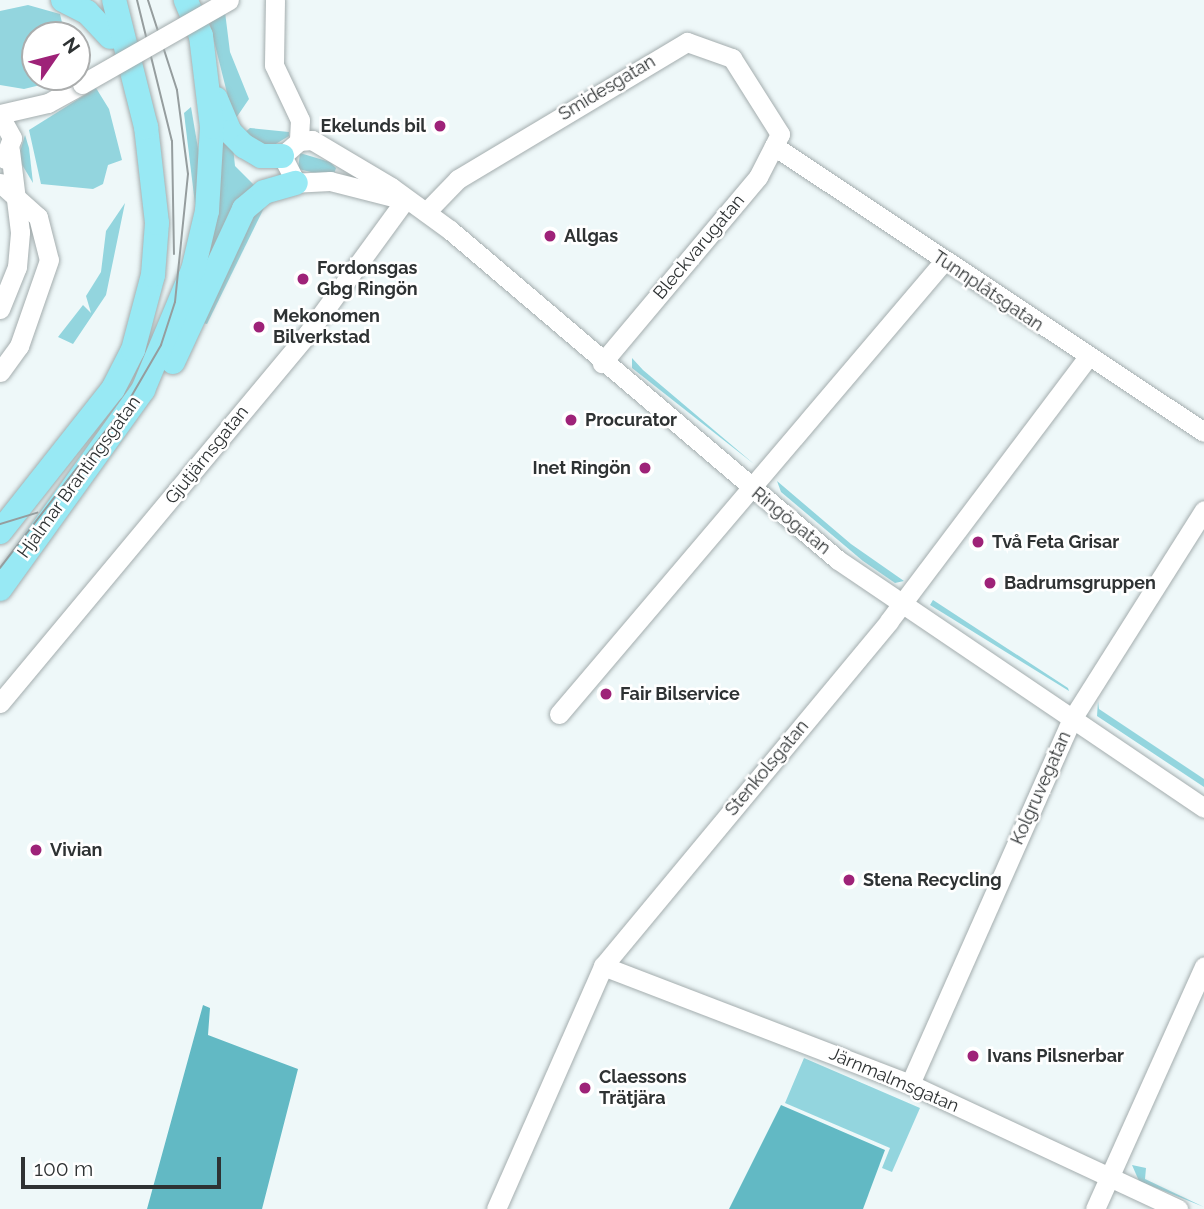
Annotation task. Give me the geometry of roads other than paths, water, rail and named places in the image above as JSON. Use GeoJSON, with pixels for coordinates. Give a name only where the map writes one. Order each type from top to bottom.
{"type":"FeatureCollection","features":[{"type":"Feature","properties":{"kind":"main road"},"geometry":{"type":"LineString","coordinates":[[63,0],[87,12],[110,37]]}},
{"type":"Feature","properties":{"kind":"main road"},"geometry":{"type":"LineString","coordinates":[[18,508],[32,477],[99,386],[122,342],[136,289],[141,175],[110,37],[97,0]]}},
{"type":"Feature","properties":{"kind":"main road","name":"Hjalmar Brantingsgatan"},"geometry":{"type":"LineString","coordinates":[[0,532],[113,389],[133,349],[153,275],[157,223],[146,127],[114,0]]}},
{"type":"Feature","properties":{"kind":"main road","name":"Hjalmar Brantingsgatan"},"geometry":{"type":"LineString","coordinates":[[0,589],[123,421],[169,334],[193,270],[211,170],[207,75],[201,36],[186,0]]}},
{"type":"Feature","properties":{"kind":"main road"},"geometry":{"type":"LineString","coordinates":[[207,75],[230,132],[261,156],[291,148]]}},
{"type":"Feature","properties":{"kind":"main road"},"geometry":{"type":"LineString","coordinates":[[123,421],[177,356],[244,209],[264,192],[296,183]]}},
{"type":"Feature","properties":{"kind":"street"},"geometry":{"type":"LineString","coordinates":[[0,309],[17,267],[19,205],[0,115],[48,103],[229,0]]}},
{"type":"Feature","properties":{"kind":"street"},"geometry":{"type":"LineString","coordinates":[[275,0],[274,65],[300,120],[291,148],[296,183]]}},
{"type":"Feature","properties":{"kind":"street","name":"Smidesgatan"},"geometry":{"type":"LineString","coordinates":[[426,212],[458,179],[687,42],[732,58],[778,123]]}},
{"type":"Feature","properties":{"kind":"street"},"geometry":{"type":"LineString","coordinates":[[7,152],[48,103]]}},
{"type":"Feature","properties":{"kind":"street","name":"Bleckvarugatan"},"geometry":{"type":"LineString","coordinates":[[602,363],[758,177],[775,146],[778,123]]}},
{"type":"Feature","properties":{"kind":"street","name":"Ringögatan"},"geometry":{"type":"LineString","coordinates":[[291,148],[322,145],[426,212],[751,489],[901,606],[1204,807]]}},
{"type":"Feature","properties":{"kind":"street","name":"Tunnplåtsgatan"},"geometry":{"type":"LineString","coordinates":[[775,146],[1204,432]]}},
{"type":"Feature","properties":{"kind":"street","name":"Ringögatan"},"geometry":{"type":"LineString","coordinates":[[296,183],[330,181],[405,200]]}},
{"type":"Feature","properties":{"kind":"street"},"geometry":{"type":"LineString","coordinates":[[0,183],[19,205],[38,217],[49,260],[19,346],[0,372]]}},
{"type":"Feature","properties":{"kind":"street","name":"Gjutjärnsgatan"},"geometry":{"type":"LineString","coordinates":[[0,703],[308,333],[405,200]]}},
{"type":"Feature","properties":{"kind":"street"},"geometry":{"type":"LineString","coordinates":[[559,714],[944,261]]}},
{"type":"Feature","properties":{"kind":"street","name":"Stenkolsgatan"},"geometry":{"type":"LineString","coordinates":[[496,1209],[603,966],[901,606],[1088,357]]}},
{"type":"Feature","properties":{"kind":"street","name":"Kolgruvegatan"},"geometry":{"type":"LineString","coordinates":[[910,1084],[1072,719],[1204,510]]}},
{"type":"Feature","properties":{"kind":"street","name":"Järnmalmsgatan"},"geometry":{"type":"LineString","coordinates":[[603,966],[910,1084],[1108,1179],[1178,1209]]}},
{"type":"Feature","properties":{"kind":"street"},"geometry":{"type":"LineString","coordinates":[[1095,1209],[1204,966]]}},
{"type":"Feature","properties":{"kind":"tram line"},"geometry":{"type":"LineString","coordinates":[[137,0],[172,141],[174,254]]}},
{"type":"Feature","properties":{"kind":"tram line"},"geometry":{"type":"LineString","coordinates":[[0,568],[128,402],[161,345],[175,302],[188,174],[177,90],[148,0]]}},
{"type":"Feature","properties":{"kind":"tram line"},"geometry":{"type":"LineString","coordinates":[[0,524],[37,513]]}},
{"type":"Feature","properties":{"kind":"place","name":"Ekelunds bil"},"geometry":{"type":"Point","coordinates":[440,126]}},
{"type":"Feature","properties":{"kind":"place","name":"Allgas"},"geometry":{"type":"Point","coordinates":[550,236]}},
{"type":"Feature","properties":{"kind":"place","name":"Fordonsgas Gbg Ringön"},"geometry":{"type":"Point","coordinates":[303,279]}},
{"type":"Feature","properties":{"kind":"place","name":"Mekonomen Bilverkstad"},"geometry":{"type":"Point","coordinates":[259,327]}},
{"type":"Feature","properties":{"kind":"place","name":"Procurator"},"geometry":{"type":"Point","coordinates":[571,420]}},
{"type":"Feature","properties":{"kind":"place","name":"Inet Ringön"},"geometry":{"type":"Point","coordinates":[645,468]}},
{"type":"Feature","properties":{"kind":"place","name":"Två Feta Grisar"},"geometry":{"type":"Point","coordinates":[978,542]}},
{"type":"Feature","properties":{"kind":"place","name":"Badrumsgruppen"},"geometry":{"type":"Point","coordinates":[990,583]}},
{"type":"Feature","properties":{"kind":"place","name":"Fair Bilservice"},"geometry":{"type":"Point","coordinates":[606,694]}},
{"type":"Feature","properties":{"kind":"place","name":"Vivian"},"geometry":{"type":"Point","coordinates":[36,850]}},
{"type":"Feature","properties":{"kind":"place","name":"Stena Recycling"},"geometry":{"type":"Point","coordinates":[849,880]}},
{"type":"Feature","properties":{"kind":"place","name":"Ivans Pilsnerbar"},"geometry":{"type":"Point","coordinates":[973,1056]}},
{"type":"Feature","properties":{"kind":"place","name":"Claessons Trätjära"},"geometry":{"type":"Point","coordinates":[585,1088]}}]}
